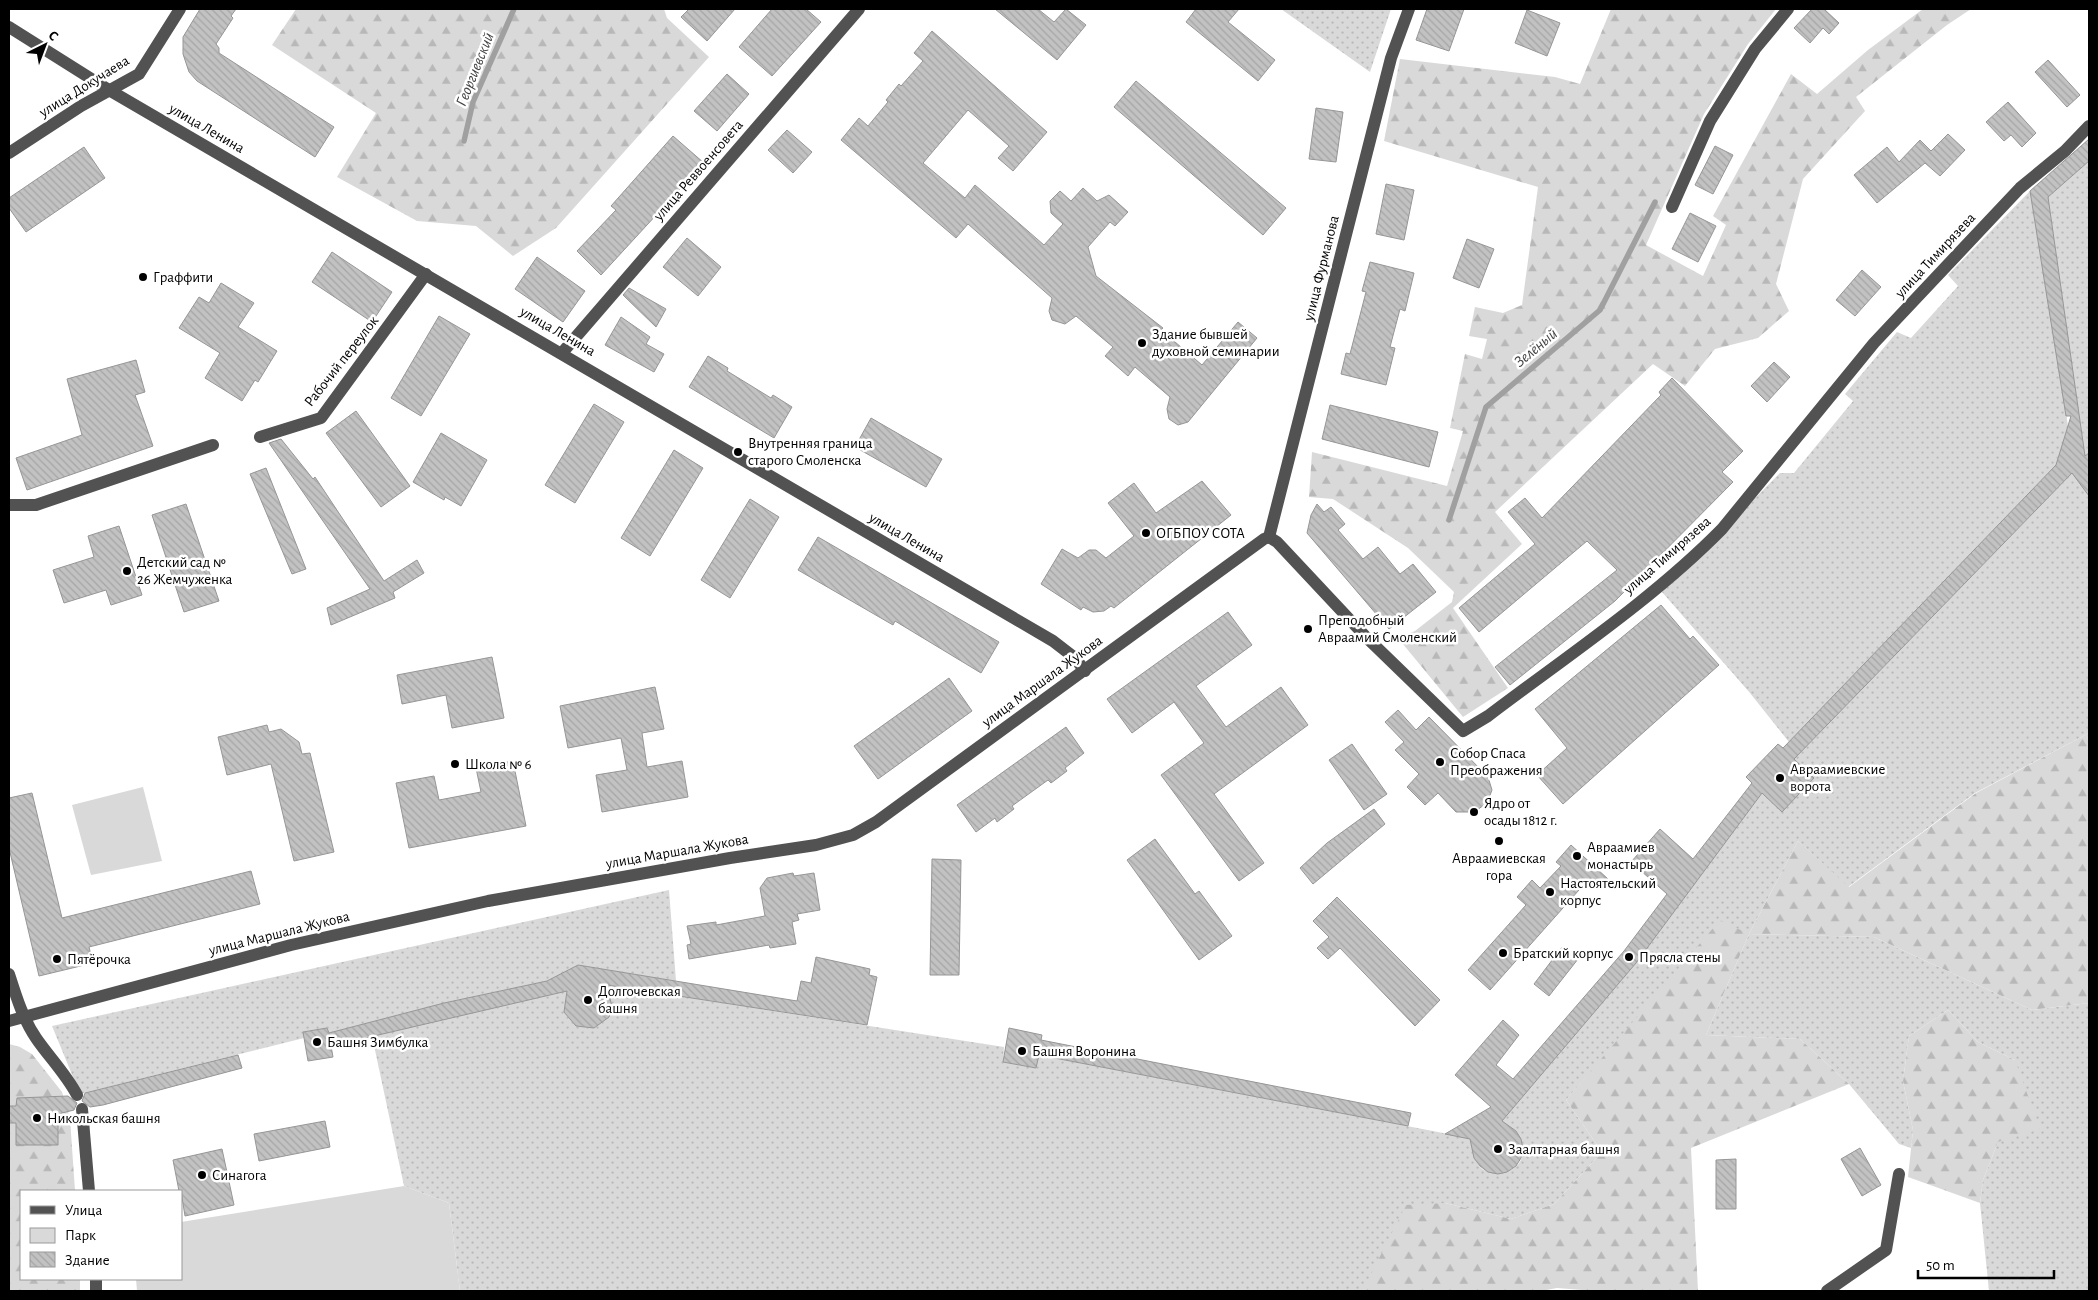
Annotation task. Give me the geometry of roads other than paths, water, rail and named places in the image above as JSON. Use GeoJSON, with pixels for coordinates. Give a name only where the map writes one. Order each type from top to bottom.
{"type":"FeatureCollection","features":[{"type":"Feature","properties":{"kind":"street","name":"улица Докучаева"},"geometry":{"type":"LineString","coordinates":[[9,153],[109,90],[139,74],[180,9]]}},
{"type":"Feature","properties":{"kind":"street","name":"улица Реввоенсовета"},"geometry":{"type":"LineString","coordinates":[[562,353],[859,9]]}},
{"type":"Feature","properties":{"kind":"street","name":"улица Фурманова"},"geometry":{"type":"LineString","coordinates":[[1269,537],[1392,58],[1408,9]]}},
{"type":"Feature","properties":{"kind":"street"},"geometry":{"type":"LineString","coordinates":[[1672,207],[1710,121],[1755,49],[1788,9]]}},
{"type":"Feature","properties":{"kind":"street","name":"улица Ленина"},"geometry":{"type":"LineString","coordinates":[[9,28],[109,90],[1053,641],[1074,658],[1085,670]]}},
{"type":"Feature","properties":{"kind":"street","name":"улица Тимирязева"},"geometry":{"type":"LineString","coordinates":[[1269,537],[1277,542],[1366,637],[1463,731],[1488,716],[1662,584],[1707,544],[1722,529],[1874,343],[2020,188],[2065,151],[2089,126]]}},
{"type":"Feature","properties":{"kind":"street","name":"Рабочий переулок"},"geometry":{"type":"LineString","coordinates":[[260,437],[321,418],[426,274]]}},
{"type":"Feature","properties":{"kind":"street"},"geometry":{"type":"LineString","coordinates":[[9,505],[36,505],[213,445]]}},
{"type":"Feature","properties":{"kind":"street","name":"улица Маршала Жукова"},"geometry":{"type":"LineString","coordinates":[[9,1021],[291,945],[478,903],[840,839],[876,822],[1269,537]]}},
{"type":"Feature","properties":{"kind":"street"},"geometry":{"type":"LineString","coordinates":[[9,974],[24,1016],[35,1037],[77,1095]]}},
{"type":"Feature","properties":{"kind":"street"},"geometry":{"type":"LineString","coordinates":[[82,1109],[88,1190]]}},
{"type":"Feature","properties":{"kind":"street"},"geometry":{"type":"LineString","coordinates":[[1827,1291],[1886,1250],[1899,1174]]}},
{"type":"Feature","properties":{"kind":"waterway","name":"Георгиевский"},"geometry":{"type":"LineString","coordinates":[[464,141],[473,102],[514,9]]}},
{"type":"Feature","properties":{"kind":"waterway","name":"Зелёный"},"geometry":{"type":"LineString","coordinates":[[1449,520],[1486,407],[1600,310],[1655,202]]}},
{"type":"Feature","properties":{"kind":"place","name":"Граффити"},"geometry":{"type":"Point","coordinates":[143,277]}},
{"type":"Feature","properties":{"kind":"place","name":"Здание бывшей духовной семинарии"},"geometry":{"type":"Point","coordinates":[1142,343]}},
{"type":"Feature","properties":{"kind":"place","name":"Внутренняя граница старого Смоленска"},"geometry":{"type":"Point","coordinates":[738,452]}},
{"type":"Feature","properties":{"kind":"place","name":"ОГБПОУ СОТА"},"geometry":{"type":"Point","coordinates":[1146,533]}},
{"type":"Feature","properties":{"kind":"place","name":"Детский сад № 26 Жемчуженка"},"geometry":{"type":"Point","coordinates":[127,571]}},
{"type":"Feature","properties":{"kind":"place","name":"Преподобный Авраамий Смоленский"},"geometry":{"type":"Point","coordinates":[1308,629]}},
{"type":"Feature","properties":{"kind":"place","name":"Собор Спаса Преображения"},"geometry":{"type":"Point","coordinates":[1440,762]}},
{"type":"Feature","properties":{"kind":"place","name":"Школа № 6"},"geometry":{"type":"Point","coordinates":[455,764]}},
{"type":"Feature","properties":{"kind":"place","name":"Авраамиевские ворота"},"geometry":{"type":"Point","coordinates":[1780,778]}},
{"type":"Feature","properties":{"kind":"place","name":"Ядро от осады 1812 г."},"geometry":{"type":"Point","coordinates":[1474,812]}},
{"type":"Feature","properties":{"kind":"place","name":"Авраамиевская гора"},"geometry":{"type":"Point","coordinates":[1499,841]}},
{"type":"Feature","properties":{"kind":"place","name":"Авраамиев монастырь"},"geometry":{"type":"Point","coordinates":[1577,856]}},
{"type":"Feature","properties":{"kind":"place","name":"Настоятельский корпус"},"geometry":{"type":"Point","coordinates":[1550,892]}},
{"type":"Feature","properties":{"kind":"place","name":"Братский корпус"},"geometry":{"type":"Point","coordinates":[1503,953]}},
{"type":"Feature","properties":{"kind":"place","name":"Прясла стены"},"geometry":{"type":"Point","coordinates":[1629,957]}},
{"type":"Feature","properties":{"kind":"place","name":"Пятёрочка"},"geometry":{"type":"Point","coordinates":[57,959]}},
{"type":"Feature","properties":{"kind":"place","name":"Долгочевская башня"},"geometry":{"type":"Point","coordinates":[588,1000]}},
{"type":"Feature","properties":{"kind":"place","name":"Башня Зимбулка"},"geometry":{"type":"Point","coordinates":[317,1042]}},
{"type":"Feature","properties":{"kind":"place","name":"Башня Воронина"},"geometry":{"type":"Point","coordinates":[1022,1051]}},
{"type":"Feature","properties":{"kind":"place","name":"Никольская башня"},"geometry":{"type":"Point","coordinates":[37,1118]}},
{"type":"Feature","properties":{"kind":"place","name":"Заалтарная башня"},"geometry":{"type":"Point","coordinates":[1498,1149]}},
{"type":"Feature","properties":{"kind":"place","name":"Синагога"},"geometry":{"type":"Point","coordinates":[202,1175]}}]}
